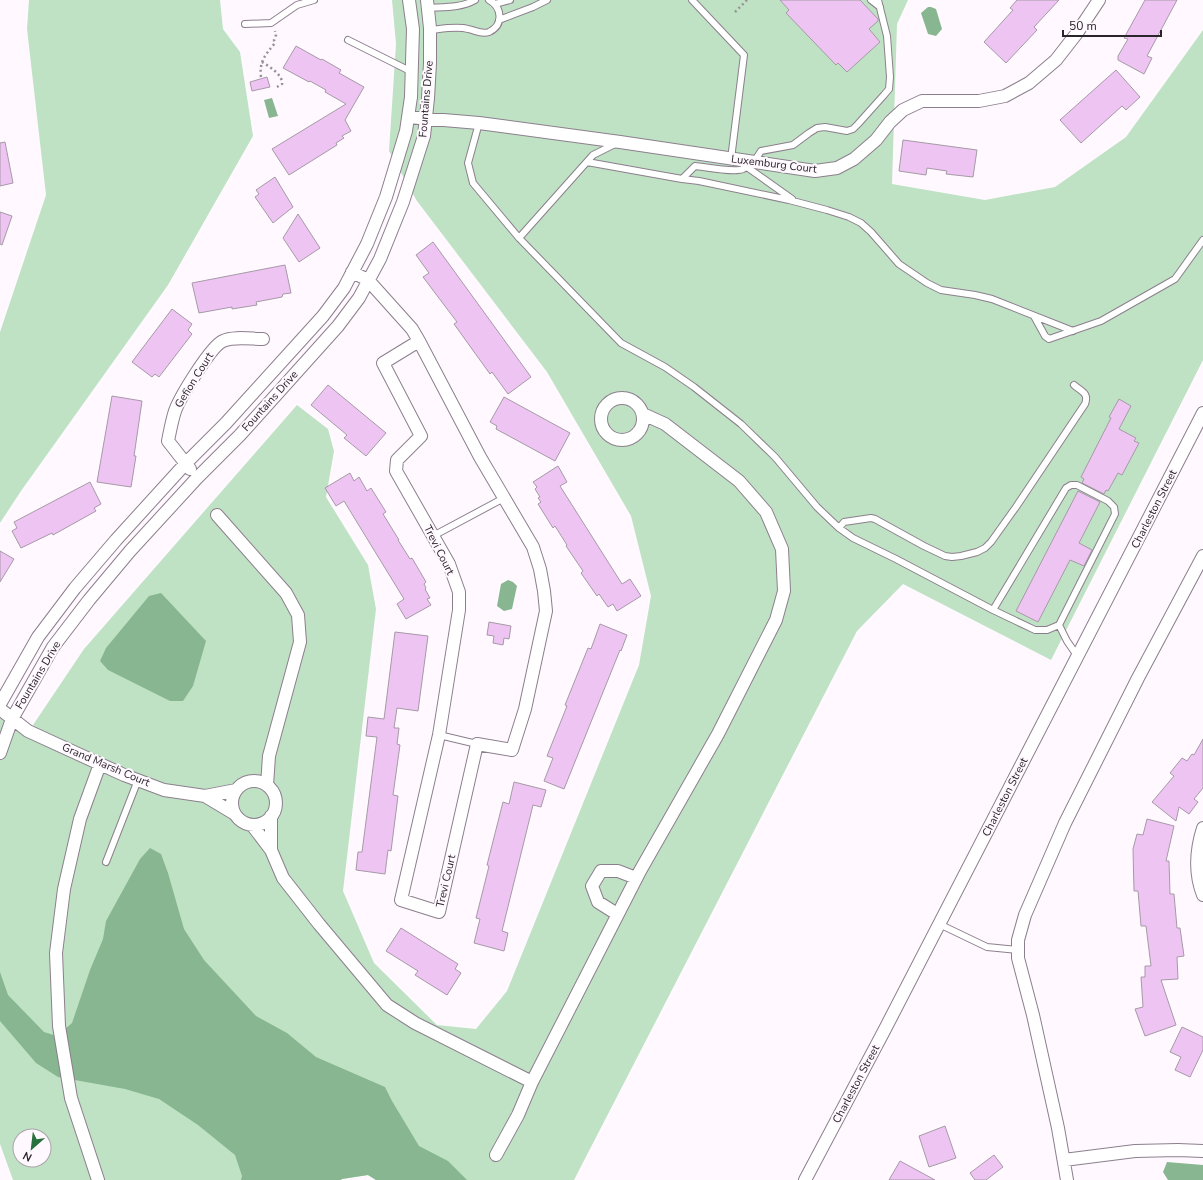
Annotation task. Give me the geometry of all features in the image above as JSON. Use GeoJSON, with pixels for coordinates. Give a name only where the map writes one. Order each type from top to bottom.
{"type":"FeatureCollection","features":[{"type":"Feature","properties":{"kind":"street","name":"Fountains Drive"},"geometry":{"type":"LineString","coordinates":[[0,704],[38,637],[75,588],[116,540],[186,463],[226,423],[323,316],[344,288],[367,244],[386,197],[406,131],[412,72],[413,29],[409,0]]}},
{"type":"Feature","properties":{"kind":"street","name":"Luxemburg Court"},"geometry":{"type":"LineString","coordinates":[[408,117],[479,123],[620,142],[730,158],[751,164],[815,171],[837,168],[854,159],[871,145],[890,122],[903,110],[922,101],[979,101],[1005,96],[1029,83],[1056,60],[1077,33],[1099,0]]}},
{"type":"Feature","properties":{"kind":"street","name":"Fountains Drive"},"geometry":{"type":"LineString","coordinates":[[0,753],[12,719],[53,647],[89,600],[130,551],[197,478],[240,435],[338,326],[358,298],[380,259],[403,202],[424,136],[428,98],[430,30],[428,4]]}},
{"type":"Feature","properties":{"kind":"street"},"geometry":{"type":"LineString","coordinates":[[352,272],[368,280],[412,329],[480,457],[533,547],[540,569],[546,611],[525,709],[512,750],[477,744]]}},
{"type":"Feature","properties":{"kind":"street","name":"Gefion Court"},"geometry":{"type":"LineString","coordinates":[[197,478],[168,441],[175,410],[187,388],[212,351],[223,340],[263,339]]}},
{"type":"Feature","properties":{"kind":"street","name":"Trevi Court"},"geometry":{"type":"LineString","coordinates":[[419,341],[383,363],[421,436],[397,460],[396,472],[449,564],[459,592],[459,610],[439,735],[401,900],[439,912],[477,744]]}},
{"type":"Feature","properties":{"kind":"street","name":"Charleston Street"},"geometry":{"type":"LineString","coordinates":[[805,1180],[1078,657],[1203,413]]}},
{"type":"Feature","properties":{"kind":"street"},"geometry":{"type":"LineString","coordinates":[[496,1155],[518,1115],[532,1082],[617,914],[718,734],[776,620],[784,591],[782,549],[766,512],[739,481],[666,424],[643,414]]}},
{"type":"Feature","properties":{"kind":"street"},"geometry":{"type":"LineString","coordinates":[[217,514],[286,593],[298,615],[300,642],[269,756],[267,785]]}},
{"type":"Feature","properties":{"kind":"street"},"geometry":{"type":"LineString","coordinates":[[1067,1180],[1058,1128],[1033,1015],[1018,958],[1018,940],[1025,915],[1065,823],[1138,678],[1203,556]]}},
{"type":"Feature","properties":{"kind":"street","name":"Grand Marsh Court"},"geometry":{"type":"LineString","coordinates":[[0,709],[28,731],[100,764],[164,790],[205,796],[236,790]]}},
{"type":"Feature","properties":{"kind":"street"},"geometry":{"type":"LineString","coordinates":[[252,781],[269,756]]}},
{"type":"Feature","properties":{"kind":"street"},"geometry":{"type":"LineString","coordinates":[[98,1180],[71,1098],[59,1026],[56,952],[64,889],[78,827],[100,764]]}},
{"type":"Feature","properties":{"kind":"street"},"geometry":{"type":"LineString","coordinates":[[252,781],[261,782],[267,785],[272,790],[276,803],[272,816],[266,821],[252,825],[238,818],[232,804],[236,790],[241,785],[252,781]]}},
{"type":"Feature","properties":{"kind":"street","name":"Grand Marsh Court"},"geometry":{"type":"LineString","coordinates":[[205,796],[235,814]]}},
{"type":"Feature","properties":{"kind":"street"},"geometry":{"type":"LineString","coordinates":[[271,850],[272,816]]}},
{"type":"Feature","properties":{"kind":"street"},"geometry":{"type":"LineString","coordinates":[[252,825],[271,850],[283,878],[319,924],[388,1005],[415,1023],[532,1082]]}},
{"type":"Feature","properties":{"kind":"street"},"geometry":{"type":"LineString","coordinates":[[1203,828],[1196,858],[1198,878],[1203,895]]}},
{"type":"Feature","properties":{"kind":"street"},"geometry":{"type":"LineString","coordinates":[[617,914],[598,902],[592,886],[600,871],[618,871],[636,878]]}},
{"type":"Feature","properties":{"kind":"street"},"geometry":{"type":"LineString","coordinates":[[1064,1160],[1135,1151],[1203,1151]]}},
{"type":"Feature","properties":{"kind":"lane"},"geometry":{"type":"LineString","coordinates":[[245,24],[271,23],[296,5],[314,0]]}},
{"type":"Feature","properties":{"kind":"lane"},"geometry":{"type":"LineString","coordinates":[[428,4],[460,6],[475,0]]}},
{"type":"Feature","properties":{"kind":"lane"},"geometry":{"type":"LineString","coordinates":[[430,30],[466,28],[481,33],[492,30],[499,20],[498,9],[495,4],[489,0]]}},
{"type":"Feature","properties":{"kind":"lane"},"geometry":{"type":"LineString","coordinates":[[495,4],[510,0]]}},
{"type":"Feature","properties":{"kind":"lane"},"geometry":{"type":"LineString","coordinates":[[499,20],[547,0]]}},
{"type":"Feature","properties":{"kind":"lane"},"geometry":{"type":"LineString","coordinates":[[692,0],[744,55],[730,158]]}},
{"type":"Feature","properties":{"kind":"lane"},"geometry":{"type":"LineString","coordinates":[[871,0],[880,7]]}},
{"type":"Feature","properties":{"kind":"lane"},"geometry":{"type":"LineString","coordinates":[[682,179],[695,166],[742,170],[751,164],[761,152],[793,145],[817,128],[825,127],[847,131],[853,129],[889,89],[887,36],[878,0]]}},
{"type":"Feature","properties":{"kind":"lane"},"geometry":{"type":"LineString","coordinates":[[348,40],[412,72]]}},
{"type":"Feature","properties":{"kind":"lane"},"geometry":{"type":"LineString","coordinates":[[479,123],[468,163],[473,183],[519,238],[621,343],[665,367],[694,387],[740,424],[775,457],[816,507],[839,528],[853,538],[993,610],[1035,630],[1047,630],[1059,624],[1115,514],[1114,507],[1108,501],[1077,485],[1071,485],[1066,488],[993,610]]}},
{"type":"Feature","properties":{"kind":"lane"},"geometry":{"type":"LineString","coordinates":[[519,238],[593,155],[620,142]]}},
{"type":"Feature","properties":{"kind":"lane"},"geometry":{"type":"LineString","coordinates":[[587,162],[706,183],[796,202],[850,217],[861,223],[871,232],[899,264],[927,283],[941,290],[992,299],[1073,331]]}},
{"type":"Feature","properties":{"kind":"lane"},"geometry":{"type":"LineString","coordinates":[[751,164],[796,202]]}},
{"type":"Feature","properties":{"kind":"lane"},"geometry":{"type":"LineString","coordinates":[[1034,316],[1045,336],[1049,339],[1101,321],[1174,279],[1203,240]]}},
{"type":"Feature","properties":{"kind":"lane"},"geometry":{"type":"LineString","coordinates":[[839,528],[844,522],[871,518],[945,556],[952,557],[968,555],[985,548],[1016,507],[1085,404],[1087,397],[1086,395],[1074,385]]}},
{"type":"Feature","properties":{"kind":"lane"},"geometry":{"type":"LineString","coordinates":[[433,536],[504,498]]}},
{"type":"Feature","properties":{"kind":"lane"},"geometry":{"type":"LineString","coordinates":[[1059,624],[1067,641],[1078,657]]}},
{"type":"Feature","properties":{"kind":"lane"},"geometry":{"type":"LineString","coordinates":[[439,735],[477,744]]}},
{"type":"Feature","properties":{"kind":"lane"},"geometry":{"type":"LineString","coordinates":[[106,862],[138,780]]}},
{"type":"Feature","properties":{"kind":"lane"},"geometry":{"type":"LineString","coordinates":[[939,924],[987,947],[1018,950]]}},
{"type":"Feature","properties":{"kind":"path"},"geometry":{"type":"LineString","coordinates":[[735,12],[747,0]]}},
{"type":"Feature","properties":{"kind":"path"},"geometry":{"type":"LineString","coordinates":[[261,77],[260,70],[262,62],[274,43],[276,36],[271,23]]}},
{"type":"Feature","properties":{"kind":"path"},"geometry":{"type":"LineString","coordinates":[[262,62],[275,71],[281,78],[282,84],[277,87]]}},
{"type":"Feature","properties":{"kind":"shaded area"},"geometry":{"type":"Polygon","coordinates":[[[29,0],[220,0],[223,29],[240,52],[253,136],[168,285],[21,491],[0,523],[0,332],[46,195],[27,29],[29,0]]]}},
{"type":"Feature","properties":{"kind":"shaded area"},"geometry":{"type":"Polygon","coordinates":[[[392,0],[908,0],[897,24],[892,184],[985,200],[1055,187],[1126,137],[1203,30],[1203,360],[1051,660],[903,584],[857,631],[574,1180],[376,1180],[368,1175],[341,1180],[13,1180],[0,1144],[0,698],[31,728],[84,649],[297,405],[328,429],[334,451],[326,497],[368,565],[376,609],[343,891],[374,963],[437,1025],[476,1029],[507,991],[639,665],[651,596],[631,516],[547,372],[417,201],[389,151],[396,44],[392,0]]]}},
{"type":"Feature","properties":{"kind":"shaded area"},"geometry":{"type":"Polygon","coordinates":[[[928,7],[936,9],[942,29],[936,36],[928,34],[921,13],[928,7]]]}},
{"type":"Feature","properties":{"kind":"shaded area"},"geometry":{"type":"Polygon","coordinates":[[[272,98],[278,116],[269,118],[264,100],[272,98]]]}},
{"type":"Feature","properties":{"kind":"shaded area"},"geometry":{"type":"Polygon","coordinates":[[[508,580],[517,586],[512,609],[504,611],[497,606],[501,584],[508,580]]]}},
{"type":"Feature","properties":{"kind":"shaded area"},"geometry":{"type":"Polygon","coordinates":[[[161,593],[206,641],[193,686],[183,701],[170,701],[108,670],[100,661],[106,648],[149,596],[161,593]]]}},
{"type":"Feature","properties":{"kind":"shaded area"},"geometry":{"type":"Polygon","coordinates":[[[150,848],[161,854],[184,929],[204,960],[256,1016],[287,1033],[316,1057],[385,1087],[419,1146],[448,1161],[467,1180],[376,1180],[368,1175],[341,1180],[241,1180],[242,1176],[235,1155],[198,1125],[159,1099],[125,1089],[58,1077],[36,1063],[0,1021],[0,972],[8,995],[44,1032],[57,1036],[72,1023],[90,970],[103,939],[106,921],[140,859],[150,848]]]}},
{"type":"Feature","properties":{"kind":"shaded area"},"geometry":{"type":"Polygon","coordinates":[[[1167,1162],[1203,1165],[1203,1180],[1168,1180],[1163,1172],[1167,1162]]]}},
{"type":"Feature","properties":{"kind":"building"},"geometry":{"type":"Polygon","coordinates":[[[780,0],[860,0],[878,19],[878,21],[869,29],[880,42],[847,72],[838,63],[836,65],[786,13],[789,10],[780,0]]]}},
{"type":"Feature","properties":{"kind":"building"},"geometry":{"type":"Polygon","coordinates":[[[1017,0],[1059,0],[1034,27],[1037,30],[1006,63],[984,42],[1013,10],[1010,8],[1017,0]]]}},
{"type":"Feature","properties":{"kind":"building"},"geometry":{"type":"Polygon","coordinates":[[[1145,0],[1177,0],[1147,56],[1152,58],[1144,74],[1118,60],[1118,56],[1128,39],[1124,38],[1145,0]]]}},
{"type":"Feature","properties":{"kind":"building"},"geometry":{"type":"Polygon","coordinates":[[[296,46],[341,70],[339,73],[364,87],[345,120],[351,131],[342,136],[344,138],[336,143],[337,145],[289,175],[272,149],[346,104],[325,92],[326,90],[283,68],[296,46]]]}},
{"type":"Feature","properties":{"kind":"building"},"geometry":{"type":"Polygon","coordinates":[[[1116,70],[1140,97],[1126,110],[1122,106],[1081,143],[1060,120],[1116,70]]]}},
{"type":"Feature","properties":{"kind":"building"},"geometry":{"type":"Polygon","coordinates":[[[267,77],[270,87],[252,91],[250,82],[267,77]]]}},
{"type":"Feature","properties":{"kind":"building"},"geometry":{"type":"Polygon","coordinates":[[[903,140],[977,150],[973,177],[946,174],[947,171],[927,168],[926,175],[899,171],[903,140]]]}},
{"type":"Feature","properties":{"kind":"building"},"geometry":{"type":"Polygon","coordinates":[[[5,142],[13,183],[0,186],[0,143],[5,142]]]}},
{"type":"Feature","properties":{"kind":"building"},"geometry":{"type":"Polygon","coordinates":[[[275,177],[293,207],[273,223],[255,197],[259,194],[256,190],[275,177]]]}},
{"type":"Feature","properties":{"kind":"building"},"geometry":{"type":"Polygon","coordinates":[[[0,212],[12,216],[2,245],[0,244],[0,212]]]}},
{"type":"Feature","properties":{"kind":"building"},"geometry":{"type":"Polygon","coordinates":[[[298,214],[320,248],[299,262],[283,238],[298,214]]]}},
{"type":"Feature","properties":{"kind":"building"},"geometry":{"type":"Polygon","coordinates":[[[433,242],[531,377],[508,394],[492,372],[490,374],[454,324],[457,322],[423,277],[429,273],[416,255],[433,242]]]}},
{"type":"Feature","properties":{"kind":"building"},"geometry":{"type":"Polygon","coordinates":[[[285,265],[291,293],[283,294],[282,297],[256,302],[257,305],[232,309],[232,307],[199,313],[192,283],[285,265]]]}},
{"type":"Feature","properties":{"kind":"building"},"geometry":{"type":"Polygon","coordinates":[[[172,309],[192,324],[188,330],[192,334],[159,377],[155,374],[152,377],[132,362],[172,309]]]}},
{"type":"Feature","properties":{"kind":"building"},"geometry":{"type":"Polygon","coordinates":[[[328,385],[386,433],[366,456],[344,438],[347,435],[311,405],[328,385]]]}},
{"type":"Feature","properties":{"kind":"building"},"geometry":{"type":"Polygon","coordinates":[[[112,396],[142,401],[131,487],[97,482],[112,396]]]}},
{"type":"Feature","properties":{"kind":"building"},"geometry":{"type":"Polygon","coordinates":[[[504,397],[570,433],[555,461],[496,429],[497,426],[490,422],[504,397]]]}},
{"type":"Feature","properties":{"kind":"building"},"geometry":{"type":"Polygon","coordinates":[[[1119,399],[1131,406],[1119,429],[1136,438],[1134,441],[1139,443],[1122,475],[1118,473],[1108,491],[1106,490],[1104,494],[1082,483],[1084,479],[1081,477],[1119,399]]]}},
{"type":"Feature","properties":{"kind":"building"},"geometry":{"type":"Polygon","coordinates":[[[558,466],[567,482],[560,486],[622,584],[630,579],[641,596],[617,611],[613,604],[608,607],[599,594],[597,596],[581,573],[583,571],[566,546],[567,545],[555,526],[553,528],[538,504],[541,502],[538,498],[540,497],[535,489],[537,487],[533,482],[558,466]]]}},
{"type":"Feature","properties":{"kind":"building"},"geometry":{"type":"Polygon","coordinates":[[[350,473],[354,481],[359,477],[367,491],[371,488],[386,512],[383,514],[398,540],[410,559],[412,558],[426,582],[424,584],[425,589],[430,598],[427,599],[431,605],[406,619],[397,604],[404,599],[344,501],[336,506],[325,488],[350,473]]]}},
{"type":"Feature","properties":{"kind":"building"},"geometry":{"type":"Polygon","coordinates":[[[90,482],[101,504],[94,508],[96,511],[53,535],[52,533],[21,548],[12,531],[17,528],[14,522],[90,482]]]}},
{"type":"Feature","properties":{"kind":"building"},"geometry":{"type":"Polygon","coordinates":[[[1078,491],[1100,502],[1079,543],[1092,550],[1084,566],[1070,560],[1038,622],[1016,611],[1078,491]]]}},
{"type":"Feature","properties":{"kind":"building"},"geometry":{"type":"Polygon","coordinates":[[[0,551],[14,559],[0,582],[0,551]]]}},
{"type":"Feature","properties":{"kind":"building"},"geometry":{"type":"Polygon","coordinates":[[[489,622],[511,626],[509,639],[504,638],[503,645],[493,643],[494,636],[487,635],[489,622]]]}},
{"type":"Feature","properties":{"kind":"building"},"geometry":{"type":"Polygon","coordinates":[[[600,624],[627,635],[564,789],[544,781],[553,758],[547,756],[567,706],[565,705],[588,648],[591,649],[600,624]]]}},
{"type":"Feature","properties":{"kind":"building"},"geometry":{"type":"Polygon","coordinates":[[[395,632],[428,636],[418,711],[397,708],[394,728],[399,728],[397,744],[400,745],[393,795],[398,796],[391,851],[388,850],[385,874],[356,870],[358,852],[362,852],[377,737],[366,736],[368,717],[384,719],[395,632]]]}},
{"type":"Feature","properties":{"kind":"building"},"geometry":{"type":"Polygon","coordinates":[[[1203,739],[1203,788],[1194,799],[1198,802],[1189,814],[1179,807],[1176,821],[1152,802],[1174,776],[1170,773],[1182,758],[1187,761],[1192,754],[1194,755],[1203,739]]]}},
{"type":"Feature","properties":{"kind":"building"},"geometry":{"type":"Polygon","coordinates":[[[514,782],[546,790],[541,807],[533,805],[502,931],[508,933],[504,951],[474,943],[480,919],[476,918],[489,866],[487,865],[503,802],[509,804],[514,782]]]}},
{"type":"Feature","properties":{"kind":"building"},"geometry":{"type":"Polygon","coordinates":[[[1147,819],[1174,826],[1166,861],[1169,861],[1170,894],[1174,894],[1177,928],[1180,928],[1184,956],[1177,957],[1178,979],[1161,980],[1176,1025],[1145,1036],[1135,1009],[1143,1007],[1141,977],[1145,977],[1145,966],[1151,966],[1146,926],[1141,926],[1138,891],[1134,891],[1133,849],[1137,834],[1143,835],[1147,819]]]}},
{"type":"Feature","properties":{"kind":"building"},"geometry":{"type":"Polygon","coordinates":[[[401,928],[458,964],[455,969],[461,973],[447,995],[415,975],[418,971],[386,951],[401,928]]]}},
{"type":"Feature","properties":{"kind":"building"},"geometry":{"type":"Polygon","coordinates":[[[1182,1027],[1203,1037],[1203,1050],[1190,1077],[1175,1070],[1181,1057],[1170,1052],[1182,1027]]]}},
{"type":"Feature","properties":{"kind":"building"},"geometry":{"type":"Polygon","coordinates":[[[945,1126],[956,1158],[929,1167],[919,1136],[945,1126]]]}},
{"type":"Feature","properties":{"kind":"building"},"geometry":{"type":"Polygon","coordinates":[[[994,1155],[1003,1167],[986,1180],[975,1180],[970,1173],[994,1155]]]}},
{"type":"Feature","properties":{"kind":"building"},"geometry":{"type":"Polygon","coordinates":[[[900,1161],[935,1180],[889,1180],[900,1161]]]}}]}
